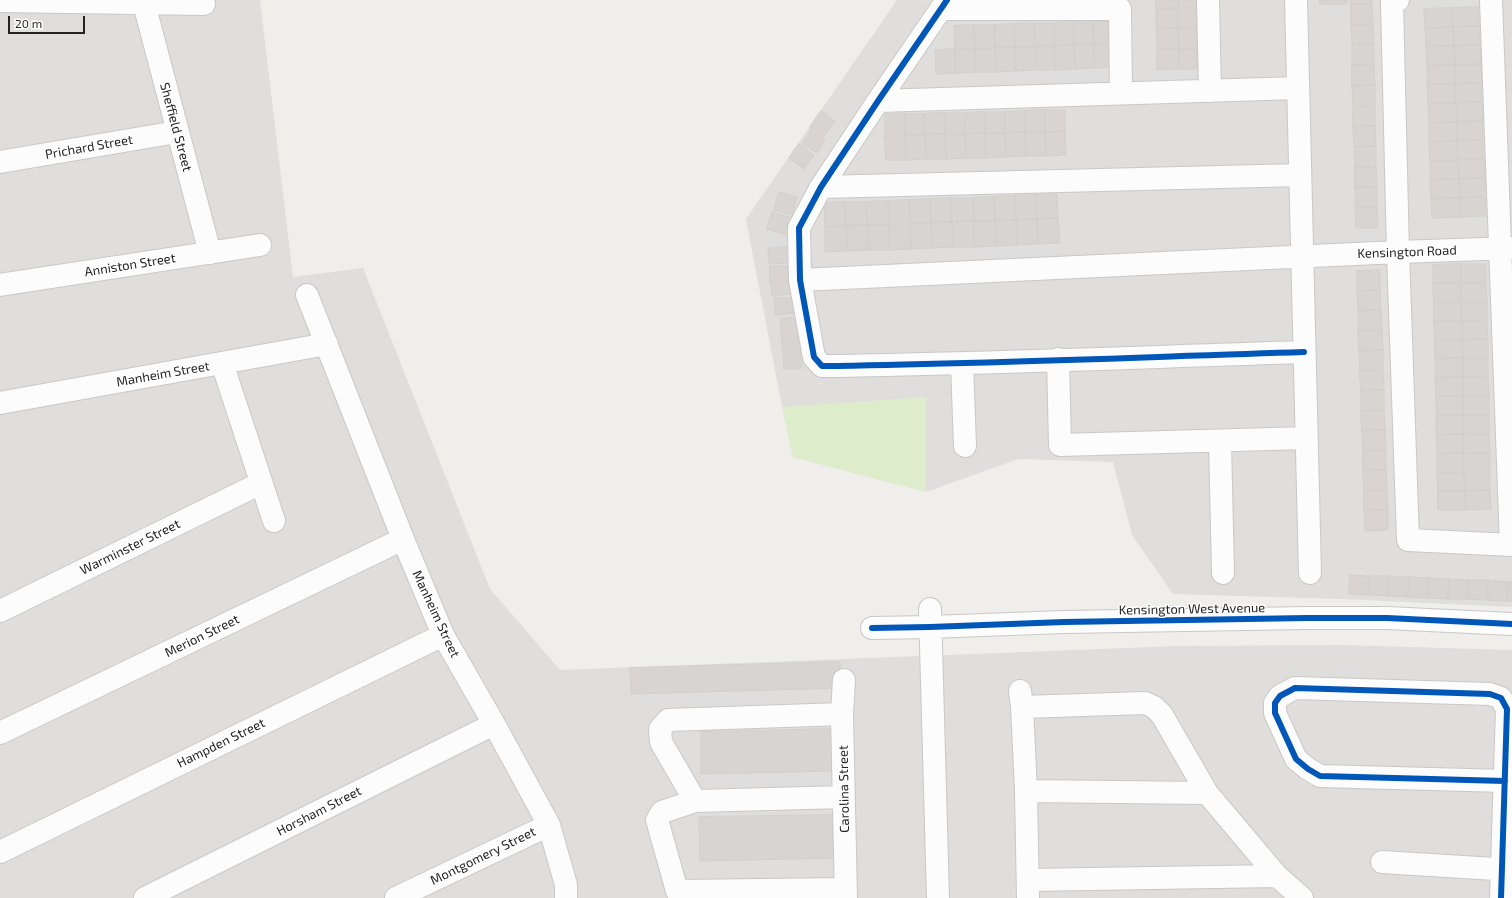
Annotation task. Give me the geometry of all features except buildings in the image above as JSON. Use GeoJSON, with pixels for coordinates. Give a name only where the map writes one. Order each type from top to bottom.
{"type":"FeatureCollection","features":[{"type":"Feature","properties":{"kind":"street"},"geometry":{"type":"LineString","coordinates":[[1208,0],[1210,91]]}},
{"type":"Feature","properties":{"kind":"street"},"geometry":{"type":"LineString","coordinates":[[1296,0],[1310,573]]}},
{"type":"Feature","properties":{"kind":"street"},"geometry":{"type":"LineString","coordinates":[[1398,0],[1392,2],[1398,252],[1408,540],[1512,545],[1506,248],[1491,0]]}},
{"type":"Feature","properties":{"kind":"street"},"geometry":{"type":"LineString","coordinates":[[0,1],[204,4]]}},
{"type":"Feature","properties":{"kind":"street","name":"Sheffield Street"},"geometry":{"type":"LineString","coordinates":[[143,2],[210,253]]}},
{"type":"Feature","properties":{"kind":"street"},"geometry":{"type":"LineString","coordinates":[[1121,93],[1120,9],[944,5],[821,187],[799,228],[800,280],[814,357],[822,366],[962,364],[1058,359],[1304,352]]}},
{"type":"Feature","properties":{"kind":"street"},"geometry":{"type":"LineString","coordinates":[[878,101],[1298,88]]}},
{"type":"Feature","properties":{"kind":"street","name":"Prichard Street"},"geometry":{"type":"LineString","coordinates":[[0,162],[177,132]]}},
{"type":"Feature","properties":{"kind":"street"},"geometry":{"type":"LineString","coordinates":[[821,187],[1300,175]]}},
{"type":"Feature","properties":{"kind":"street","name":"Anniston Street"},"geometry":{"type":"LineString","coordinates":[[0,285],[260,245]]}},
{"type":"Feature","properties":{"kind":"street","name":"Kensington Road"},"geometry":{"type":"LineString","coordinates":[[800,280],[1302,256],[1506,248]]}},
{"type":"Feature","properties":{"kind":"street","name":"Manheim Street"},"geometry":{"type":"LineString","coordinates":[[307,295],[403,539],[443,634],[549,825],[566,885],[566,898]]}},
{"type":"Feature","properties":{"kind":"street","name":"Manheim Street"},"geometry":{"type":"LineString","coordinates":[[0,403],[327,344]]}},
{"type":"Feature","properties":{"kind":"street"},"geometry":{"type":"LineString","coordinates":[[1058,359],[1060,445],[1306,438]]}},
{"type":"Feature","properties":{"kind":"street"},"geometry":{"type":"LineString","coordinates":[[222,363],[274,521]]}},
{"type":"Feature","properties":{"kind":"street"},"geometry":{"type":"LineString","coordinates":[[962,364],[965,446]]}},
{"type":"Feature","properties":{"kind":"street"},"geometry":{"type":"LineString","coordinates":[[1220,441],[1223,573]]}},
{"type":"Feature","properties":{"kind":"street","name":"Warminster Street"},"geometry":{"type":"LineString","coordinates":[[0,611],[261,483]]}},
{"type":"Feature","properties":{"kind":"street","name":"Merion Street"},"geometry":{"type":"LineString","coordinates":[[0,733],[403,539]]}},
{"type":"Feature","properties":{"kind":"street"},"geometry":{"type":"LineString","coordinates":[[930,618],[938,898]]}},
{"type":"Feature","properties":{"kind":"street","name":"Kensington West Avenue"},"geometry":{"type":"LineString","coordinates":[[872,628],[930,618],[1064,622],[1387,618],[1512,624]]}},
{"type":"Feature","properties":{"kind":"street","name":"Hampden Street"},"geometry":{"type":"LineString","coordinates":[[0,852],[443,634]]}},
{"type":"Feature","properties":{"kind":"street","name":"Carolina Street"},"geometry":{"type":"LineString","coordinates":[[844,680],[842,714],[846,894]]}},
{"type":"Feature","properties":{"kind":"street"},"geometry":{"type":"LineString","coordinates":[[1501,898],[1507,870],[1505,781],[1507,709],[1501,698],[1490,694],[1295,688],[1280,696],[1275,703],[1275,713],[1296,759],[1308,769],[1320,776],[1505,781]]}},
{"type":"Feature","properties":{"kind":"street"},"geometry":{"type":"LineString","coordinates":[[1277,876],[1028,889],[1026,791],[1021,699],[1145,703],[1154,707],[1162,715],[1207,793],[1277,876],[1302,898]]}},
{"type":"Feature","properties":{"kind":"street"},"geometry":{"type":"LineString","coordinates":[[695,801],[661,742],[660,729],[668,720],[842,714]]}},
{"type":"Feature","properties":{"kind":"street","name":"Horsham Street"},"geometry":{"type":"LineString","coordinates":[[145,898],[494,724]]}},
{"type":"Feature","properties":{"kind":"street"},"geometry":{"type":"LineString","coordinates":[[1026,791],[1207,793]]}},
{"type":"Feature","properties":{"kind":"street"},"geometry":{"type":"LineString","coordinates":[[844,798],[695,801],[662,812],[657,820],[677,891],[846,894]]}},
{"type":"Feature","properties":{"kind":"street","name":"Montgomery Street"},"geometry":{"type":"LineString","coordinates":[[396,898],[549,825]]}},
{"type":"Feature","properties":{"kind":"street"},"geometry":{"type":"LineString","coordinates":[[1382,862],[1507,870]]}},
{"type":"Feature","properties":{"kind":"shaded area"},"geometry":{"type":"Polygon","coordinates":[[[0,0],[260,0],[293,277],[363,268],[490,589],[560,670],[1179,646],[1341,645],[1512,650],[1512,898],[0,898],[0,0]]]}},
{"type":"Feature","properties":{"kind":"shaded area"},"geometry":{"type":"Polygon","coordinates":[[[897,0],[1512,0],[1512,607],[1340,599],[1173,594],[1132,535],[1113,462],[1018,459],[926,492],[793,457],[746,219],[897,0]]]}},
{"type":"Feature","properties":{"kind":"green space"},"geometry":{"type":"Polygon","coordinates":[[[926,397],[926,492],[793,457],[782,407],[926,397]]]}},
{"type":"Feature","properties":{"kind":"cycle path"},"geometry":{"type":"LineString","coordinates":[[947,0],[821,187],[799,228],[800,280],[814,357],[822,366],[1003,362],[1304,352]]}},
{"type":"Feature","properties":{"kind":"cycle path"},"geometry":{"type":"LineString","coordinates":[[872,628],[1064,622],[1307,618],[1387,618],[1512,624]]}},
{"type":"Feature","properties":{"kind":"cycle path"},"geometry":{"type":"LineString","coordinates":[[1501,898],[1507,709],[1501,698],[1490,694],[1295,688],[1280,696],[1275,703],[1275,713],[1296,759],[1308,769],[1320,776],[1505,781]]}}]}
